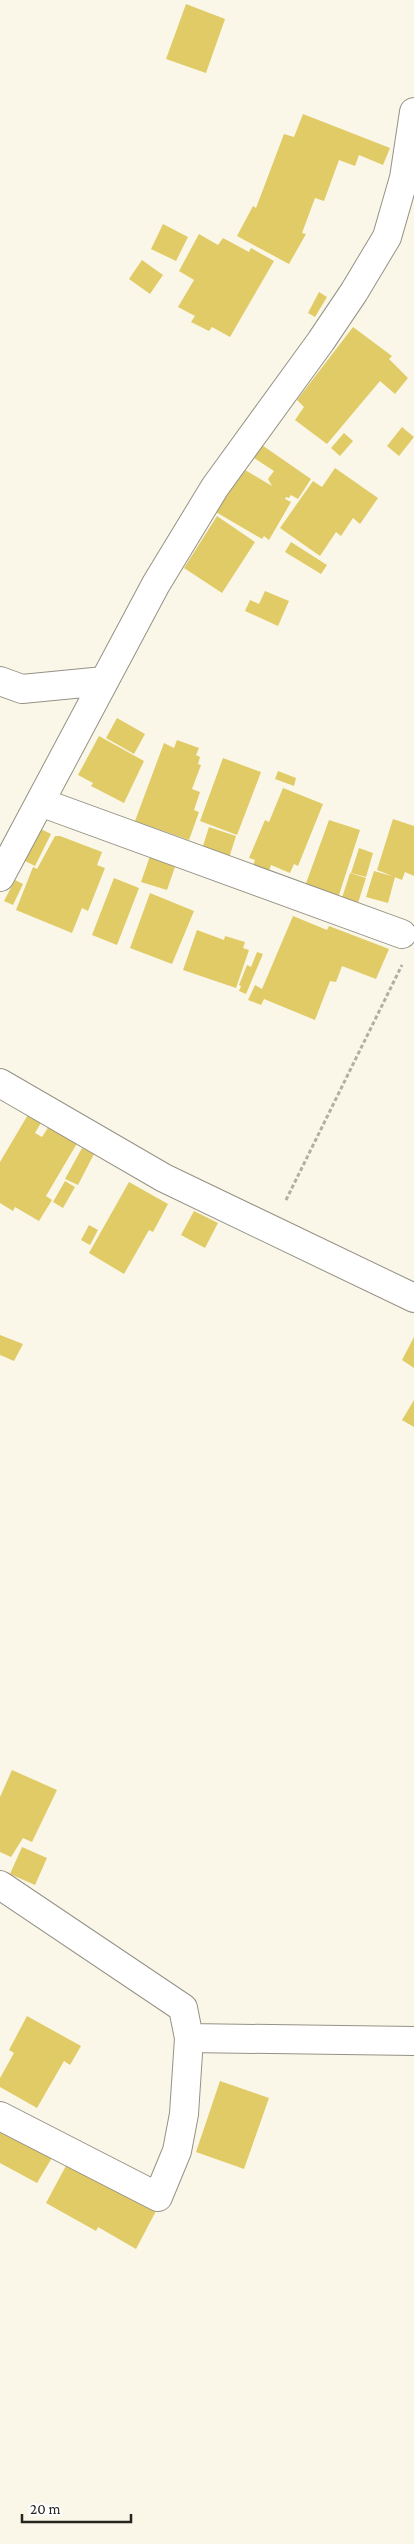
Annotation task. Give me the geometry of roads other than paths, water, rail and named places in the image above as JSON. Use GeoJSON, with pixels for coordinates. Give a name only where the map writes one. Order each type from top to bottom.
{"type":"FeatureCollection","features":[{"type":"Feature","properties":{"kind":"street"},"geometry":{"type":"LineString","coordinates":[[0,877],[156,584],[214,487],[321,341],[387,237],[404,178],[414,112]]}},
{"type":"Feature","properties":{"kind":"street"},"geometry":{"type":"LineString","coordinates":[[0,681],[22,689],[104,681]]}},
{"type":"Feature","properties":{"kind":"street"},"geometry":{"type":"LineString","coordinates":[[40,802],[402,934]]}},
{"type":"Feature","properties":{"kind":"street"},"geometry":{"type":"LineString","coordinates":[[0,1083],[164,1178],[414,1298]]}},
{"type":"Feature","properties":{"kind":"street"},"geometry":{"type":"LineString","coordinates":[[0,1885],[183,2008],[190,2038],[184,2114],[177,2151],[158,2197],[0,2116]]}},
{"type":"Feature","properties":{"kind":"street"},"geometry":{"type":"LineString","coordinates":[[190,2038],[414,2041]]}}]}
